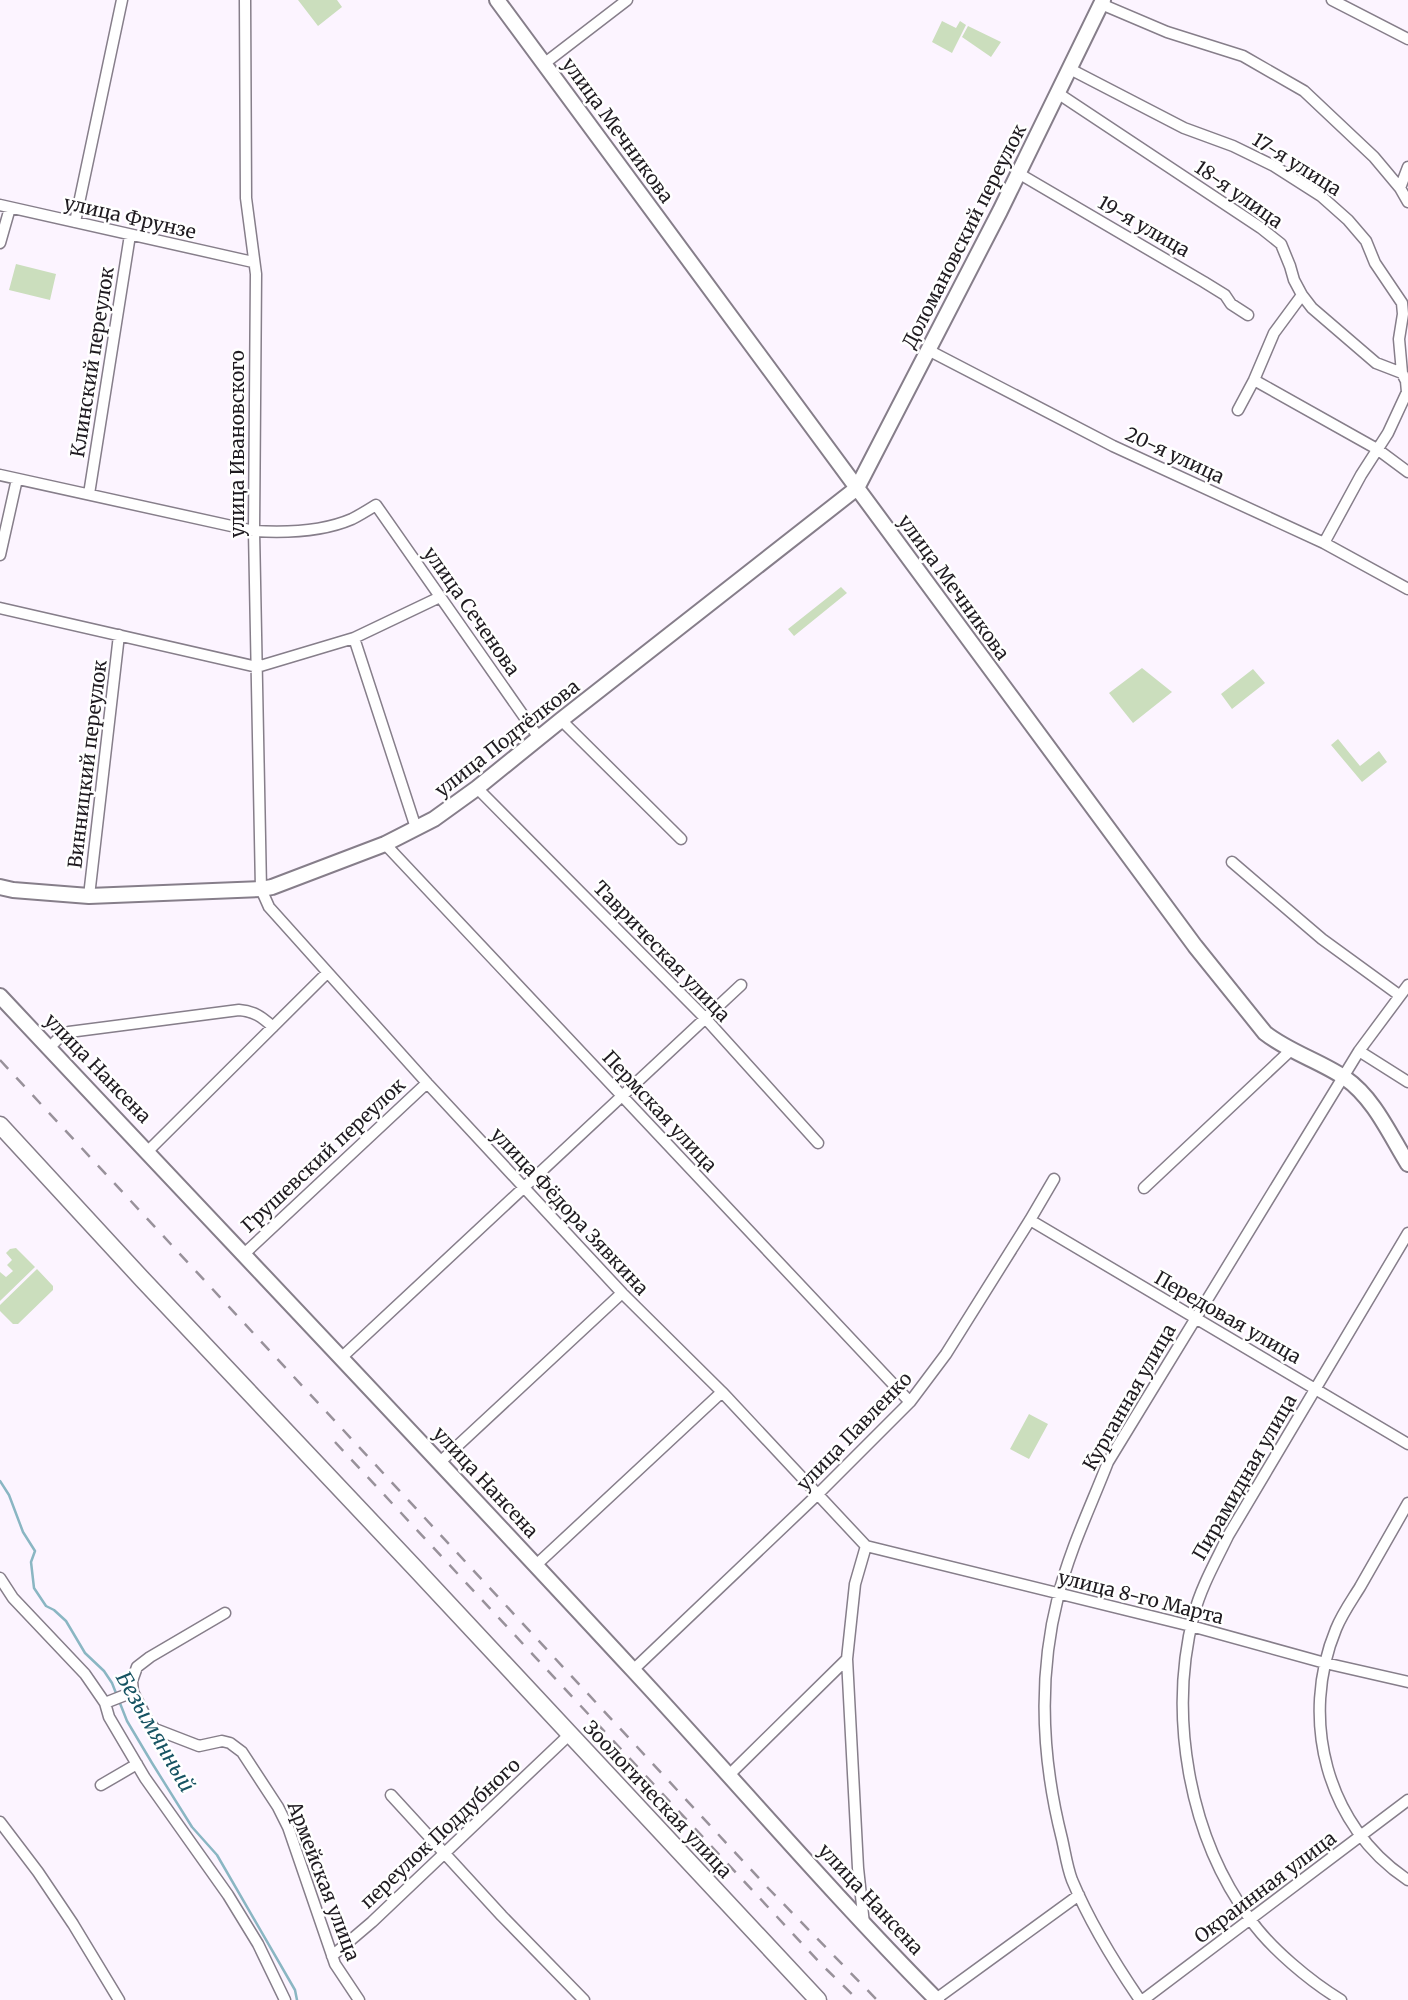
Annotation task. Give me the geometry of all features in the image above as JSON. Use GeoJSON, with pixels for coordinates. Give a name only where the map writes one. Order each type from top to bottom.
{"type":"FeatureCollection","features":[{"type":"Feature","properties":{"kind":"main road","name":"улица Мечникова"},"geometry":{"type":"LineString","coordinates":[[497,0],[1195,946],[1265,1033],[1291,1050],[1344,1077],[1360,1091],[1370,1102],[1408,1164]]}},
{"type":"Feature","properties":{"kind":"main road","name":"Доломановский переулок"},"geometry":{"type":"LineString","coordinates":[[857,488],[1059,94],[1102,2]]}},
{"type":"Feature","properties":{"kind":"main road","name":"улица Подтёлкова"},"geometry":{"type":"LineString","coordinates":[[0,887],[89,897],[261,889],[385,844],[433,819],[477,788],[857,488]]}},
{"type":"Feature","properties":{"kind":"main road","name":"улица Нансена"},"geometry":{"type":"LineString","coordinates":[[0,996],[634,1670],[864,1924],[937,2000]]}},
{"type":"Feature","properties":{"kind":"main road","name":"Зоологическая улица"},"geometry":{"type":"LineString","coordinates":[[0,1125],[818,2000]]}},
{"type":"Feature","properties":{"kind":"street"},"geometry":{"type":"LineString","coordinates":[[75,222],[122,0]]}},
{"type":"Feature","properties":{"kind":"street","name":"улица Ивановского"},"geometry":{"type":"LineString","coordinates":[[245,0],[246,198],[256,274],[254,531],[261,889]]}},
{"type":"Feature","properties":{"kind":"street"},"geometry":{"type":"LineString","coordinates":[[545,63],[628,0]]}},
{"type":"Feature","properties":{"kind":"street"},"geometry":{"type":"LineString","coordinates":[[1332,0],[1408,39]]}},
{"type":"Feature","properties":{"kind":"street"},"geometry":{"type":"LineString","coordinates":[[1102,2],[1167,32],[1243,56],[1279,75],[1304,91],[1404,186]]}},
{"type":"Feature","properties":{"kind":"street","name":"17-я улица"},"geometry":{"type":"LineString","coordinates":[[1070,69],[1184,128],[1233,146],[1275,166],[1334,205],[1366,242],[1375,263],[1402,303],[1399,339],[1402,373],[1407,392],[1396,418],[1324,543]]}},
{"type":"Feature","properties":{"kind":"street","name":"18-я улица"},"geometry":{"type":"LineString","coordinates":[[1059,94],[1281,244],[1301,295],[1312,308],[1376,363],[1402,373]]}},
{"type":"Feature","properties":{"kind":"street"},"geometry":{"type":"LineString","coordinates":[[1408,167],[1404,186],[1408,202]]}},
{"type":"Feature","properties":{"kind":"street","name":"19-я улица"},"geometry":{"type":"LineString","coordinates":[[1018,173],[1204,282],[1225,295],[1231,304],[1248,315]]}},
{"type":"Feature","properties":{"kind":"street"},"geometry":{"type":"LineString","coordinates":[[0,243],[5,206]]}},
{"type":"Feature","properties":{"kind":"street","name":"улица Фрунзе"},"geometry":{"type":"LineString","coordinates":[[5,206],[253,262]]}},
{"type":"Feature","properties":{"kind":"street","name":"Клинский переулок"},"geometry":{"type":"LineString","coordinates":[[89,495],[130,234]]}},
{"type":"Feature","properties":{"kind":"street"},"geometry":{"type":"LineString","coordinates":[[1238,410],[1274,333],[1301,295]]}},
{"type":"Feature","properties":{"kind":"street","name":"20-я улица"},"geometry":{"type":"LineString","coordinates":[[928,350],[1113,446],[1324,543],[1408,589]]}},
{"type":"Feature","properties":{"kind":"street"},"geometry":{"type":"LineString","coordinates":[[1254,380],[1377,449],[1408,472]]}},
{"type":"Feature","properties":{"kind":"street"},"geometry":{"type":"LineString","coordinates":[[0,475],[254,531]]}},
{"type":"Feature","properties":{"kind":"street"},"geometry":{"type":"LineString","coordinates":[[0,555],[17,479]]}},
{"type":"Feature","properties":{"kind":"street","name":"улица Сеченова"},"geometry":{"type":"LineString","coordinates":[[254,531],[322,528],[352,519],[376,505],[539,738]]}},
{"type":"Feature","properties":{"kind":"street"},"geometry":{"type":"LineString","coordinates":[[0,608],[257,667],[355,638],[440,597]]}},
{"type":"Feature","properties":{"kind":"street","name":"Винницкий переулок"},"geometry":{"type":"LineString","coordinates":[[89,897],[119,635]]}},
{"type":"Feature","properties":{"kind":"street"},"geometry":{"type":"LineString","coordinates":[[355,638],[416,828]]}},
{"type":"Feature","properties":{"kind":"street"},"geometry":{"type":"LineString","coordinates":[[561,720],[681,839]]}},
{"type":"Feature","properties":{"kind":"street","name":"Таврическая улица"},"geometry":{"type":"LineString","coordinates":[[477,788],[705,1018],[818,1143]]}},
{"type":"Feature","properties":{"kind":"street","name":"Пермская улица"},"geometry":{"type":"LineString","coordinates":[[385,844],[910,1402]]}},
{"type":"Feature","properties":{"kind":"street"},"geometry":{"type":"LineString","coordinates":[[1232,862],[1322,939],[1399,995]]}},
{"type":"Feature","properties":{"kind":"street","name":"улица Фёдора Зявкина"},"geometry":{"type":"LineString","coordinates":[[261,889],[269,907],[427,1083],[622,1293],[722,1392],[866,1546]]}},
{"type":"Feature","properties":{"kind":"street"},"geometry":{"type":"LineString","coordinates":[[148,1151],[327,973]]}},
{"type":"Feature","properties":{"kind":"street"},"geometry":{"type":"LineString","coordinates":[[341,1358],[741,985]]}},
{"type":"Feature","properties":{"kind":"street","name":"Курганная улица"},"geometry":{"type":"LineString","coordinates":[[1141,2000],[1114,1963],[1079,1895],[1071,1877],[1056,1817],[1046,1753],[1044,1683],[1058,1595],[1108,1462],[1359,1051],[1408,985]]}},
{"type":"Feature","properties":{"kind":"street"},"geometry":{"type":"LineString","coordinates":[[49,1048],[69,1032],[239,1010],[250,1010],[273,1027]]}},
{"type":"Feature","properties":{"kind":"street"},"geometry":{"type":"LineString","coordinates":[[1144,1188],[1291,1050]]}},
{"type":"Feature","properties":{"kind":"street"},"geometry":{"type":"LineString","coordinates":[[1359,1051],[1408,1082]]}},
{"type":"Feature","properties":{"kind":"street","name":"Грушевский переулок"},"geometry":{"type":"LineString","coordinates":[[244,1254],[427,1083]]}},
{"type":"Feature","properties":{"kind":"street","name":"улица Павленко"},"geometry":{"type":"LineString","coordinates":[[634,1670],[910,1402],[946,1354],[1054,1179]]}},
{"type":"Feature","properties":{"kind":"street","name":"Передовая улица"},"geometry":{"type":"LineString","coordinates":[[1030,1220],[1408,1444]]}},
{"type":"Feature","properties":{"kind":"street","name":"Пирамидная улица"},"geometry":{"type":"LineString","coordinates":[[1341,2000],[1326,1991],[1278,1950],[1250,1920],[1224,1877],[1205,1832],[1191,1778],[1183,1718],[1183,1696],[1191,1626],[1207,1578],[1228,1536],[1408,1233]]}},
{"type":"Feature","properties":{"kind":"street"},"geometry":{"type":"LineString","coordinates":[[439,1463],[622,1293]]}},
{"type":"Feature","properties":{"kind":"street"},"geometry":{"type":"LineString","coordinates":[[535,1566],[722,1392]]}},
{"type":"Feature","properties":{"kind":"street"},"geometry":{"type":"LineString","coordinates":[[1408,1503],[1337,1627],[1325,1663],[1318,1703],[1322,1748],[1335,1792],[1361,1837],[1394,1871],[1408,1880]]}},
{"type":"Feature","properties":{"kind":"street"},"geometry":{"type":"LineString","coordinates":[[864,1924],[847,1659],[855,1584],[866,1546]]}},
{"type":"Feature","properties":{"kind":"street","name":"улица 8-го Марта"},"geometry":{"type":"LineString","coordinates":[[866,1546],[1408,1682]]}},
{"type":"Feature","properties":{"kind":"street"},"geometry":{"type":"LineString","coordinates":[[0,1578],[13,1598],[85,1674],[105,1703],[109,1717],[137,1764],[228,1895],[258,1944],[285,2000]]}},
{"type":"Feature","properties":{"kind":"street"},"geometry":{"type":"LineString","coordinates":[[105,1703],[129,1694],[137,1667],[225,1613]]}},
{"type":"Feature","properties":{"kind":"street"},"geometry":{"type":"LineString","coordinates":[[729,1775],[847,1659]]}},
{"type":"Feature","properties":{"kind":"street","name":"Армейская улица"},"geometry":{"type":"LineString","coordinates":[[129,1694],[155,1730],[199,1746],[222,1741],[230,1743],[242,1752],[288,1827],[332,1956],[359,2000]]}},
{"type":"Feature","properties":{"kind":"street","name":"переулок Поддубного"},"geometry":{"type":"LineString","coordinates":[[332,1956],[372,1922],[569,1735]]}},
{"type":"Feature","properties":{"kind":"street"},"geometry":{"type":"LineString","coordinates":[[101,1785],[137,1764]]}},
{"type":"Feature","properties":{"kind":"street"},"geometry":{"type":"LineString","coordinates":[[391,1795],[502,1916],[584,2000]]}},
{"type":"Feature","properties":{"kind":"street","name":"Окраинная улица"},"geometry":{"type":"LineString","coordinates":[[1141,2000],[1408,1800]]}},
{"type":"Feature","properties":{"kind":"street"},"geometry":{"type":"LineString","coordinates":[[0,1822],[73,1924],[119,2000]]}},
{"type":"Feature","properties":{"kind":"street"},"geometry":{"type":"LineString","coordinates":[[937,2000],[1079,1895]]}},
{"type":"Feature","properties":{"kind":"green space"},"geometry":{"type":"Polygon","coordinates":[[[298,0],[337,0],[342,7],[318,26],[298,0]]]}},
{"type":"Feature","properties":{"kind":"green space"},"geometry":{"type":"Polygon","coordinates":[[[942,21],[956,28],[960,21],[966,25],[952,53],[932,42],[942,21]]]}},
{"type":"Feature","properties":{"kind":"green space"},"geometry":{"type":"Polygon","coordinates":[[[968,26],[1001,42],[991,57],[962,37],[968,26]]]}},
{"type":"Feature","properties":{"kind":"green space"},"geometry":{"type":"Polygon","coordinates":[[[16,264],[56,274],[50,300],[9,290],[16,264]]]}},
{"type":"Feature","properties":{"kind":"green space"},"geometry":{"type":"Polygon","coordinates":[[[841,587],[847,593],[794,636],[788,629],[841,587]]]}},
{"type":"Feature","properties":{"kind":"green space"},"geometry":{"type":"Polygon","coordinates":[[[1142,668],[1172,692],[1133,723],[1109,693],[1142,668]]]}},
{"type":"Feature","properties":{"kind":"green space"},"geometry":{"type":"Polygon","coordinates":[[[1253,669],[1265,683],[1232,709],[1221,694],[1253,669]]]}},
{"type":"Feature","properties":{"kind":"green space"},"geometry":{"type":"Polygon","coordinates":[[[1338,739],[1360,766],[1379,751],[1387,762],[1362,782],[1331,745],[1338,739]]]}},
{"type":"Feature","properties":{"kind":"green space"},"geometry":{"type":"Polygon","coordinates":[[[16,1248],[35,1267],[0,1301],[0,1272],[6,1277],[13,1271],[7,1265],[12,1260],[6,1253],[16,1248]]]}},
{"type":"Feature","properties":{"kind":"green space"},"geometry":{"type":"Polygon","coordinates":[[[37,1269],[53,1286],[53,1290],[18,1324],[13,1324],[0,1311],[0,1305],[37,1269]]]}},
{"type":"Feature","properties":{"kind":"green space"},"geometry":{"type":"Polygon","coordinates":[[[1029,1414],[1048,1424],[1029,1459],[1010,1449],[1029,1414]]]}},
{"type":"Feature","properties":{"kind":"waterway","name":"Безымянный"},"geometry":{"type":"LineString","coordinates":[[0,1481],[9,1495],[23,1532],[35,1551],[31,1562],[34,1588],[46,1606],[66,1621],[85,1653],[112,1683],[127,1721],[192,1827],[217,1855],[295,1990],[297,2000]]}},
{"type":"Feature","properties":{"kind":"railway"},"geometry":{"type":"LineString","coordinates":[[0,1060],[768,1888],[877,2000]]}},
{"type":"Feature","properties":{"kind":"railway"},"geometry":{"type":"LineString","coordinates":[[335,1442],[821,1964],[858,2000]]}}]}
